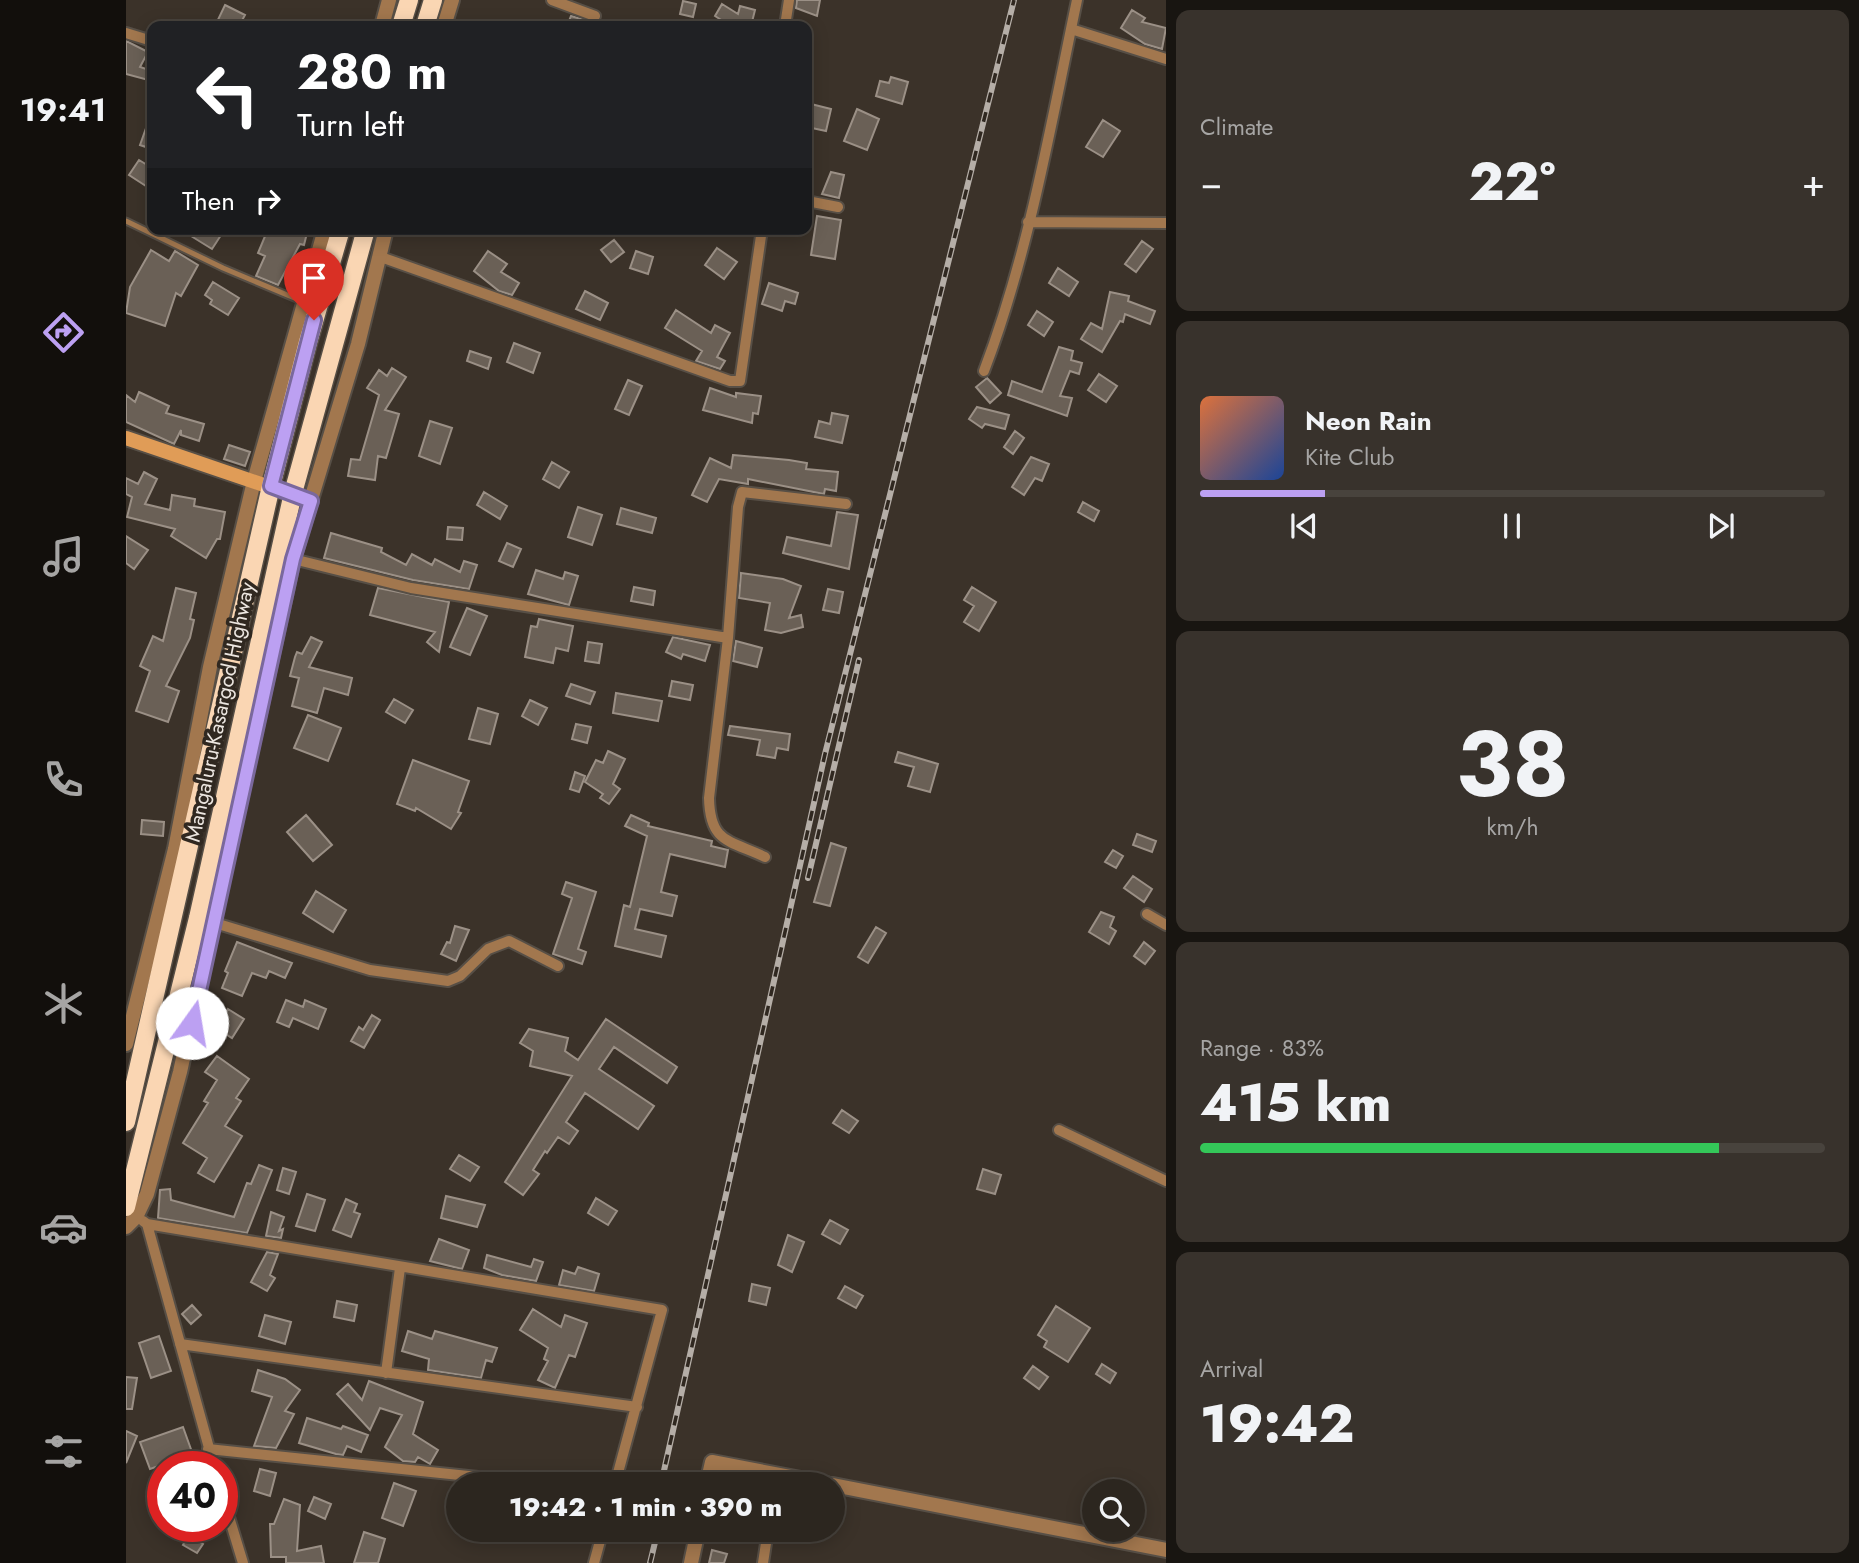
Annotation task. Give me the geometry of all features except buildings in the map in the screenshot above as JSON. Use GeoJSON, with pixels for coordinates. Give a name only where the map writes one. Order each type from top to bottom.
{"type":"FeatureCollection","features":[{"type":"Feature","properties":{"kind":"highway"},"geometry":{"type":"LineString","coordinates":[[403,21],[409,0]]}},
{"type":"Feature","properties":{"kind":"highway"},"geometry":{"type":"LineString","coordinates":[[427,21],[433,0]]}},
{"type":"Feature","properties":{"kind":"highway","name":"Mangaluru-Kasargod Highway"},"geometry":{"type":"LineString","coordinates":[[126,1122],[263,484],[339,235]]}},
{"type":"Feature","properties":{"kind":"highway","name":"Mangaluru-Kasargod Highway"},"geometry":{"type":"LineString","coordinates":[[132,1217],[293,493],[364,235]]}},
{"type":"Feature","properties":{"kind":"main road"},"geometry":{"type":"LineString","coordinates":[[126,438],[311,501]]}},
{"type":"Feature","properties":{"kind":"street"},"geometry":{"type":"LineString","coordinates":[[383,21],[389,0]]}},
{"type":"Feature","properties":{"kind":"street"},"geometry":{"type":"LineString","coordinates":[[446,21],[452,0]]}},
{"type":"Feature","properties":{"kind":"street"},"geometry":{"type":"LineString","coordinates":[[552,0],[595,16]]}},
{"type":"Feature","properties":{"kind":"street"},"geometry":{"type":"LineString","coordinates":[[786,21],[789,0]]}},
{"type":"Feature","properties":{"kind":"street"},"geometry":{"type":"LineString","coordinates":[[984,372],[996,340],[1028,222],[1077,0]]}},
{"type":"Feature","properties":{"kind":"street"},"geometry":{"type":"LineString","coordinates":[[1071,29],[1166,59]]}},
{"type":"Feature","properties":{"kind":"street"},"geometry":{"type":"LineString","coordinates":[[126,33],[147,39]]}},
{"type":"Feature","properties":{"kind":"street"},"geometry":{"type":"LineString","coordinates":[[812,202],[838,207]]}},
{"type":"Feature","properties":{"kind":"street"},"geometry":{"type":"LineString","coordinates":[[1028,222],[1166,223]]}},
{"type":"Feature","properties":{"kind":"street"},"geometry":{"type":"LineString","coordinates":[[126,1044],[175,849],[210,667],[263,484],[304,302],[322,235]]}},
{"type":"Feature","properties":{"kind":"street"},"geometry":{"type":"LineString","coordinates":[[132,1217],[147,1194],[180,1072],[215,923],[293,559],[358,344],[384,235]]}},
{"type":"Feature","properties":{"kind":"street"},"geometry":{"type":"LineString","coordinates":[[378,256],[730,381],[740,382],[761,235]]}},
{"type":"Feature","properties":{"kind":"street"},"geometry":{"type":"LineString","coordinates":[[765,857],[721,837],[710,822],[709,798],[728,638],[738,507],[742,492],[846,504]]}},
{"type":"Feature","properties":{"kind":"street"},"geometry":{"type":"LineString","coordinates":[[293,559],[411,588],[728,638]]}},
{"type":"Feature","properties":{"kind":"street"},"geometry":{"type":"LineString","coordinates":[[1147,914],[1166,925]]}},
{"type":"Feature","properties":{"kind":"street"},"geometry":{"type":"LineString","coordinates":[[215,923],[370,970],[448,981],[460,976],[488,950],[509,941],[558,966]]}},
{"type":"Feature","properties":{"kind":"street"},"geometry":{"type":"LineString","coordinates":[[1059,1130],[1166,1181]]}},
{"type":"Feature","properties":{"kind":"street"},"geometry":{"type":"LineString","coordinates":[[132,1217],[400,1268],[662,1310],[619,1472]]}},
{"type":"Feature","properties":{"kind":"street"},"geometry":{"type":"LineString","coordinates":[[132,1217],[180,1344],[208,1449],[446,1474]]}},
{"type":"Feature","properties":{"kind":"street"},"geometry":{"type":"LineString","coordinates":[[386,1373],[400,1268]]}},
{"type":"Feature","properties":{"kind":"street"},"geometry":{"type":"LineString","coordinates":[[180,1344],[638,1407]]}},
{"type":"Feature","properties":{"kind":"street"},"geometry":{"type":"LineString","coordinates":[[710,1472],[712,1462],[748,1472]]}},
{"type":"Feature","properties":{"kind":"street"},"geometry":{"type":"LineString","coordinates":[[845,1487],[1166,1550]]}},
{"type":"Feature","properties":{"kind":"street"},"geometry":{"type":"LineString","coordinates":[[237,1542],[243,1563]]}},
{"type":"Feature","properties":{"kind":"street"},"geometry":{"type":"LineString","coordinates":[[594,1563],[600,1542]]}},
{"type":"Feature","properties":{"kind":"street"},"geometry":{"type":"LineString","coordinates":[[691,1563],[695,1542]]}},
{"type":"Feature","properties":{"kind":"street"},"geometry":{"type":"LineString","coordinates":[[763,1563],[766,1542]]}},
{"type":"Feature","properties":{"kind":"lane"},"geometry":{"type":"LineString","coordinates":[[126,221],[147,231]]}},
{"type":"Feature","properties":{"kind":"lane"},"geometry":{"type":"LineString","coordinates":[[155,235],[223,268],[304,302]]}},
{"type":"Feature","properties":{"kind":"railway"},"geometry":{"type":"LineString","coordinates":[[664,1472],[825,754],[1014,0]]}},
{"type":"Feature","properties":{"kind":"railway"},"geometry":{"type":"LineString","coordinates":[[808,878],[859,660]]}},
{"type":"Feature","properties":{"kind":"railway"},"geometry":{"type":"LineString","coordinates":[[650,1563],[655,1542]]}},
{"type":"Feature","properties":{"kind":"route"},"geometry":{"type":"LineString","coordinates":[[192,1023],[293,559],[311,501],[271,486],[314,320]]}}]}
